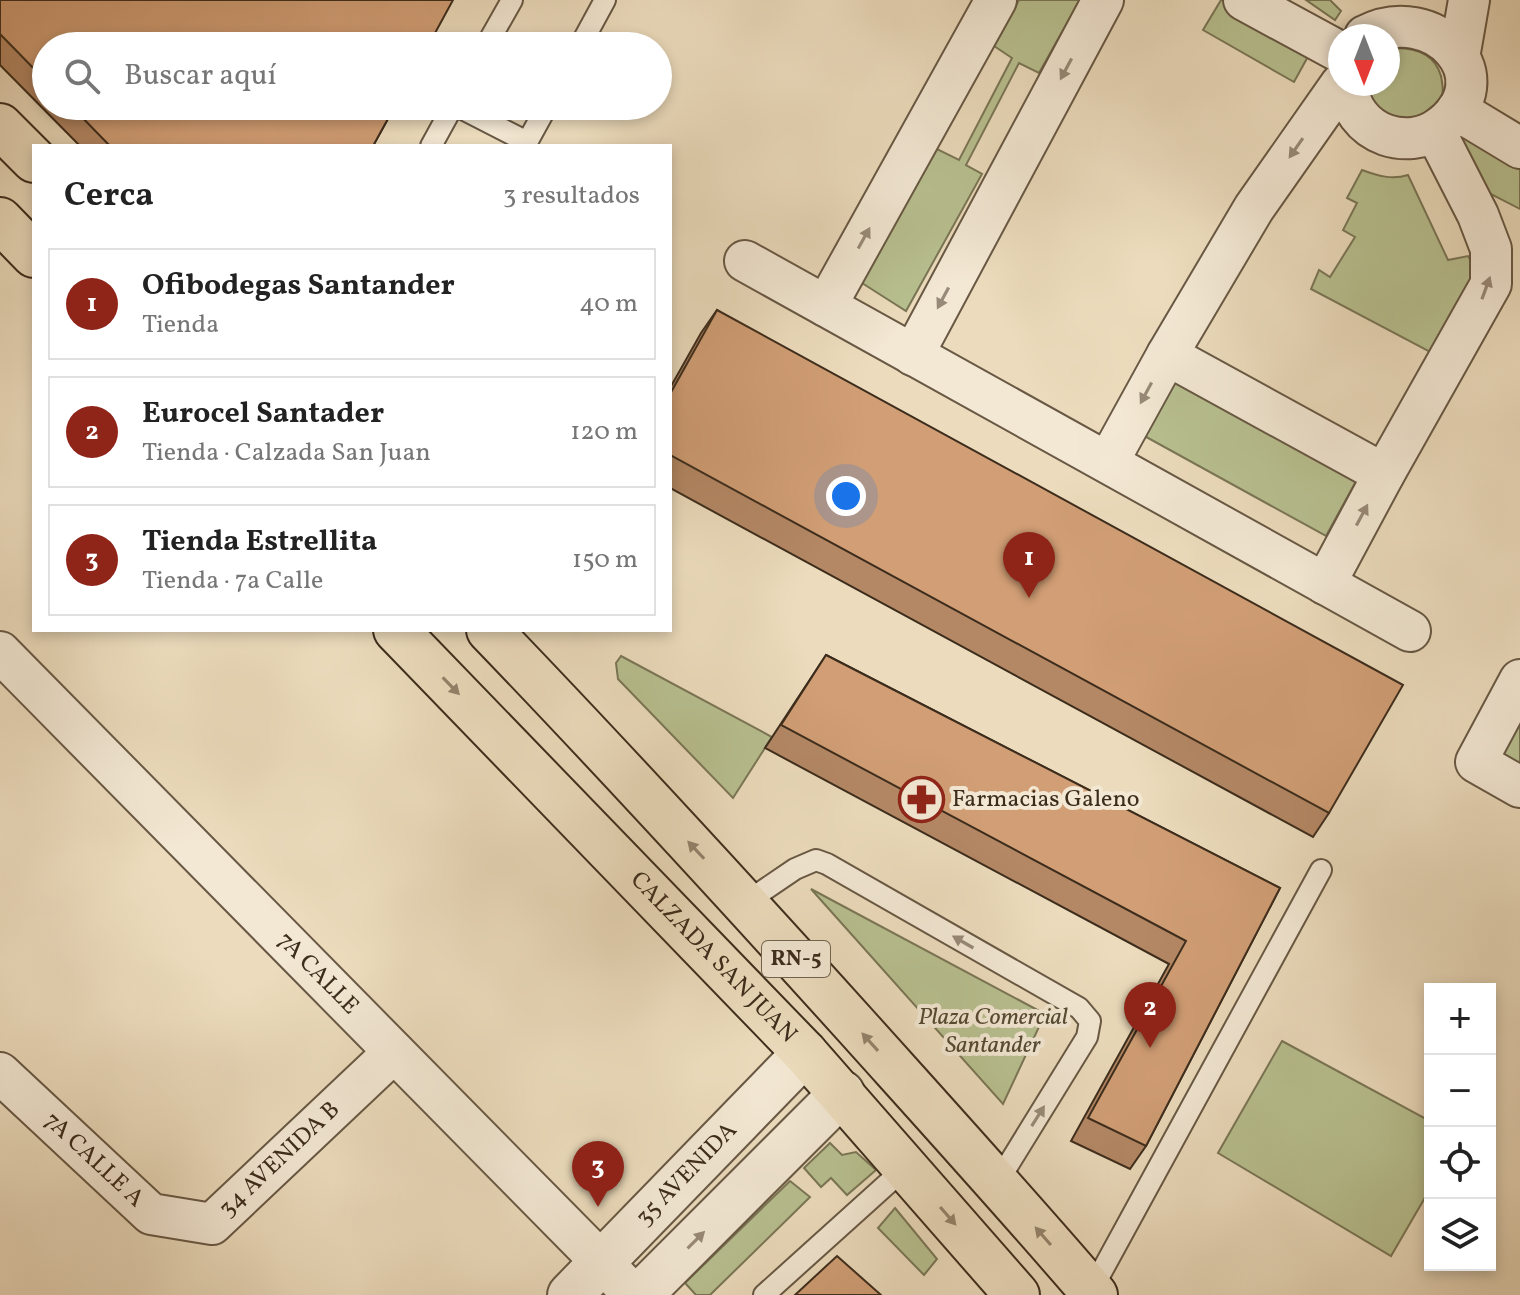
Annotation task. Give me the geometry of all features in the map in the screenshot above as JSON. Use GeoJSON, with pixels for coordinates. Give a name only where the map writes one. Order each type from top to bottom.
{"type":"FeatureCollection","features":[{"type":"Feature","properties":{"kind":"main road"},"geometry":{"type":"LineString","coordinates":[[0,126],[32,158]]}},
{"type":"Feature","properties":{"kind":"main road"},"geometry":{"type":"LineString","coordinates":[[0,220],[32,253]]}},
{"type":"Feature","properties":{"kind":"main road","name":"CALZADA SAN JUAN"},"geometry":{"type":"LineString","coordinates":[[398,632],[805,1053],[1017,1295]]}},
{"type":"Feature","properties":{"kind":"main road","name":"RN-5"},"geometry":{"type":"LineString","coordinates":[[491,632],[745,903],[1093,1293]]}},
{"type":"Feature","properties":{"kind":"street"},"geometry":{"type":"LineString","coordinates":[[826,306],[996,0]]}},
{"type":"Feature","properties":{"kind":"street"},"geometry":{"type":"LineString","coordinates":[[913,355],[1103,0]]}},
{"type":"Feature","properties":{"kind":"street"},"geometry":{"type":"LineString","coordinates":[[1244,0],[1328,46]]}},
{"type":"Feature","properties":{"kind":"street"},"geometry":{"type":"LineString","coordinates":[[1388,24],[1435,0]]}},
{"type":"Feature","properties":{"kind":"street"},"geometry":{"type":"LineString","coordinates":[[1460,52],[1469,0]]}},
{"type":"Feature","properties":{"kind":"street"},"geometry":{"type":"LineString","coordinates":[[1348,96],[1355,111],[1367,125],[1400,139],[1418,137],[1446,121],[1464,96],[1467,82],[1465,67],[1460,52],[1449,37],[1434,25],[1416,20],[1398,24]]}},
{"type":"Feature","properties":{"kind":"street"},"geometry":{"type":"LineString","coordinates":[[1108,462],[1254,208],[1335,96]]}},
{"type":"Feature","properties":{"kind":"street"},"geometry":{"type":"LineString","coordinates":[[1446,121],[1520,148]]}},
{"type":"Feature","properties":{"kind":"street"},"geometry":{"type":"LineString","coordinates":[[1325,584],[1491,284],[1491,249],[1446,121]]}},
{"type":"Feature","properties":{"kind":"street"},"geometry":{"type":"LineString","coordinates":[[745,261],[1410,631]]}},
{"type":"Feature","properties":{"kind":"street"},"geometry":{"type":"LineString","coordinates":[[1167,355],[1384,474]]}},
{"type":"Feature","properties":{"kind":"street","name":"7A CALLE"},"geometry":{"type":"LineString","coordinates":[[0,652],[634,1295]]}},
{"type":"Feature","properties":{"kind":"street"},"geometry":{"type":"LineString","coordinates":[[1520,680],[1476,762],[1520,787]]}},
{"type":"Feature","properties":{"kind":"street","name":"34 AVENIDA B"},"geometry":{"type":"LineString","coordinates":[[151,1214],[212,1224],[394,1052]]}},
{"type":"Feature","properties":{"kind":"street","name":"35 AVENIDA"},"geometry":{"type":"LineString","coordinates":[[570,1295],[805,1053]]}},
{"type":"Feature","properties":{"kind":"street","name":"7A CALLE A"},"geometry":{"type":"LineString","coordinates":[[0,1073],[151,1214]]}},
{"type":"Feature","properties":{"kind":"street"},"geometry":{"type":"LineString","coordinates":[[640,1295],[842,1093]]}},
{"type":"Feature","properties":{"kind":"lane"},"geometry":{"type":"LineString","coordinates":[[494,32],[512,0]]}},
{"type":"Feature","properties":{"kind":"lane"},"geometry":{"type":"LineString","coordinates":[[588,32],[605,0]]}},
{"type":"Feature","properties":{"kind":"lane"},"geometry":{"type":"LineString","coordinates":[[432,144],[447,120]]}},
{"type":"Feature","properties":{"kind":"lane"},"geometry":{"type":"LineString","coordinates":[[481,120],[526,144],[539,120]]}},
{"type":"Feature","properties":{"kind":"lane"},"geometry":{"type":"LineString","coordinates":[[745,903],[795,869],[816,860],[1079,1008],[1090,1021],[1087,1037],[997,1183]]}},
{"type":"Feature","properties":{"kind":"lane"},"geometry":{"type":"LineString","coordinates":[[1093,1293],[1321,870]]}},
{"type":"Feature","properties":{"kind":"lane"},"geometry":{"type":"LineString","coordinates":[[764,1295],[906,1167]]}},
{"type":"Feature","properties":{"kind":"green space"},"geometry":{"type":"Polygon","coordinates":[[[1019,0],[1080,0],[1039,73],[1019,63],[966,165],[982,174],[906,311],[862,283],[935,148],[959,160],[1012,58],[994,46],[1019,0]]]}},
{"type":"Feature","properties":{"kind":"green space"},"geometry":{"type":"Polygon","coordinates":[[[1221,0],[1311,51],[1294,82],[1203,30],[1221,0]]]}},
{"type":"Feature","properties":{"kind":"green space"},"geometry":{"type":"Polygon","coordinates":[[[1306,0],[1330,0],[1341,11],[1335,20],[1306,0]]]}},
{"type":"Feature","properties":{"kind":"green space"},"geometry":{"type":"Polygon","coordinates":[[[1400,48],[1411,49],[1430,58],[1438,69],[1443,88],[1434,106],[1416,124],[1380,118],[1370,96],[1400,96],[1400,48]]]}},
{"type":"Feature","properties":{"kind":"green space"},"geometry":{"type":"Polygon","coordinates":[[[1473,132],[1520,162],[1520,209],[1483,190],[1459,142],[1473,132]]]}},
{"type":"Feature","properties":{"kind":"green space"},"geometry":{"type":"Polygon","coordinates":[[[1362,170],[1385,177],[1408,175],[1448,260],[1468,256],[1476,270],[1432,353],[1311,289],[1319,270],[1330,277],[1355,237],[1343,230],[1357,203],[1347,198],[1362,170]]]}},
{"type":"Feature","properties":{"kind":"green space"},"geometry":{"type":"Polygon","coordinates":[[[1171,372],[1360,474],[1326,536],[1139,433],[1171,372]]]}},
{"type":"Feature","properties":{"kind":"green space"},"geometry":{"type":"Polygon","coordinates":[[[621,656],[772,737],[733,798],[618,679],[616,663],[621,656]]]}},
{"type":"Feature","properties":{"kind":"green space"},"geometry":{"type":"Polygon","coordinates":[[[1520,720],[1520,767],[1501,756],[1520,720]]]}},
{"type":"Feature","properties":{"kind":"green space","name":"Plaza Comercial Santander"},"geometry":{"type":"Polygon","coordinates":[[[811,889],[1045,1014],[1003,1104],[811,889]]]}},
{"type":"Feature","properties":{"kind":"green space"},"geometry":{"type":"Polygon","coordinates":[[[1282,1041],[1424,1118],[1424,1199],[1391,1256],[1218,1153],[1282,1041]]]}},
{"type":"Feature","properties":{"kind":"green space"},"geometry":{"type":"Polygon","coordinates":[[[830,1143],[842,1155],[856,1152],[876,1170],[847,1195],[831,1178],[821,1187],[804,1168],[830,1143]]]}},
{"type":"Feature","properties":{"kind":"green space"},"geometry":{"type":"Polygon","coordinates":[[[790,1181],[810,1197],[710,1295],[696,1295],[685,1283],[790,1181]]]}},
{"type":"Feature","properties":{"kind":"green space"},"geometry":{"type":"Polygon","coordinates":[[[895,1208],[937,1259],[924,1275],[878,1228],[895,1208]]]}},
{"type":"Feature","properties":{"kind":"building"},"geometry":{"type":"Polygon","coordinates":[[[0,0],[453,0],[436,32],[32,32],[32,67],[0,34],[0,0]]]}},
{"type":"Feature","properties":{"kind":"building"},"geometry":{"type":"Polygon","coordinates":[[[85,120],[387,120],[374,144],[108,144],[85,120]]]}},
{"type":"Feature","properties":{"kind":"building"},"geometry":{"type":"Polygon","coordinates":[[[717,310],[1403,685],[1329,813],[672,456],[672,390],[717,310]]]}},
{"type":"Feature","properties":{"kind":"building","name":"Plaza Comercial Santander"},"geometry":{"type":"Polygon","coordinates":[[[826,655],[1280,888],[1146,1146],[1088,1118],[1186,941],[781,725],[826,655]]]}},
{"type":"Feature","properties":{"kind":"building"},"geometry":{"type":"Polygon","coordinates":[[[837,1256],[881,1295],[795,1295],[837,1256]]]}},
{"type":"Feature","properties":{"kind":"place","name":"Ofibodegas Santander"},"geometry":{"type":"Point","coordinates":[1029,598]}},
{"type":"Feature","properties":{"kind":"place","name":"Farmacias Galeno"},"geometry":{"type":"Point","coordinates":[921,800]}},
{"type":"Feature","properties":{"kind":"place","name":"Eurocel Santader"},"geometry":{"type":"Point","coordinates":[1150,1048]}},
{"type":"Feature","properties":{"kind":"place","name":"Tienda Estrellita"},"geometry":{"type":"Point","coordinates":[598,1207]}}]}
